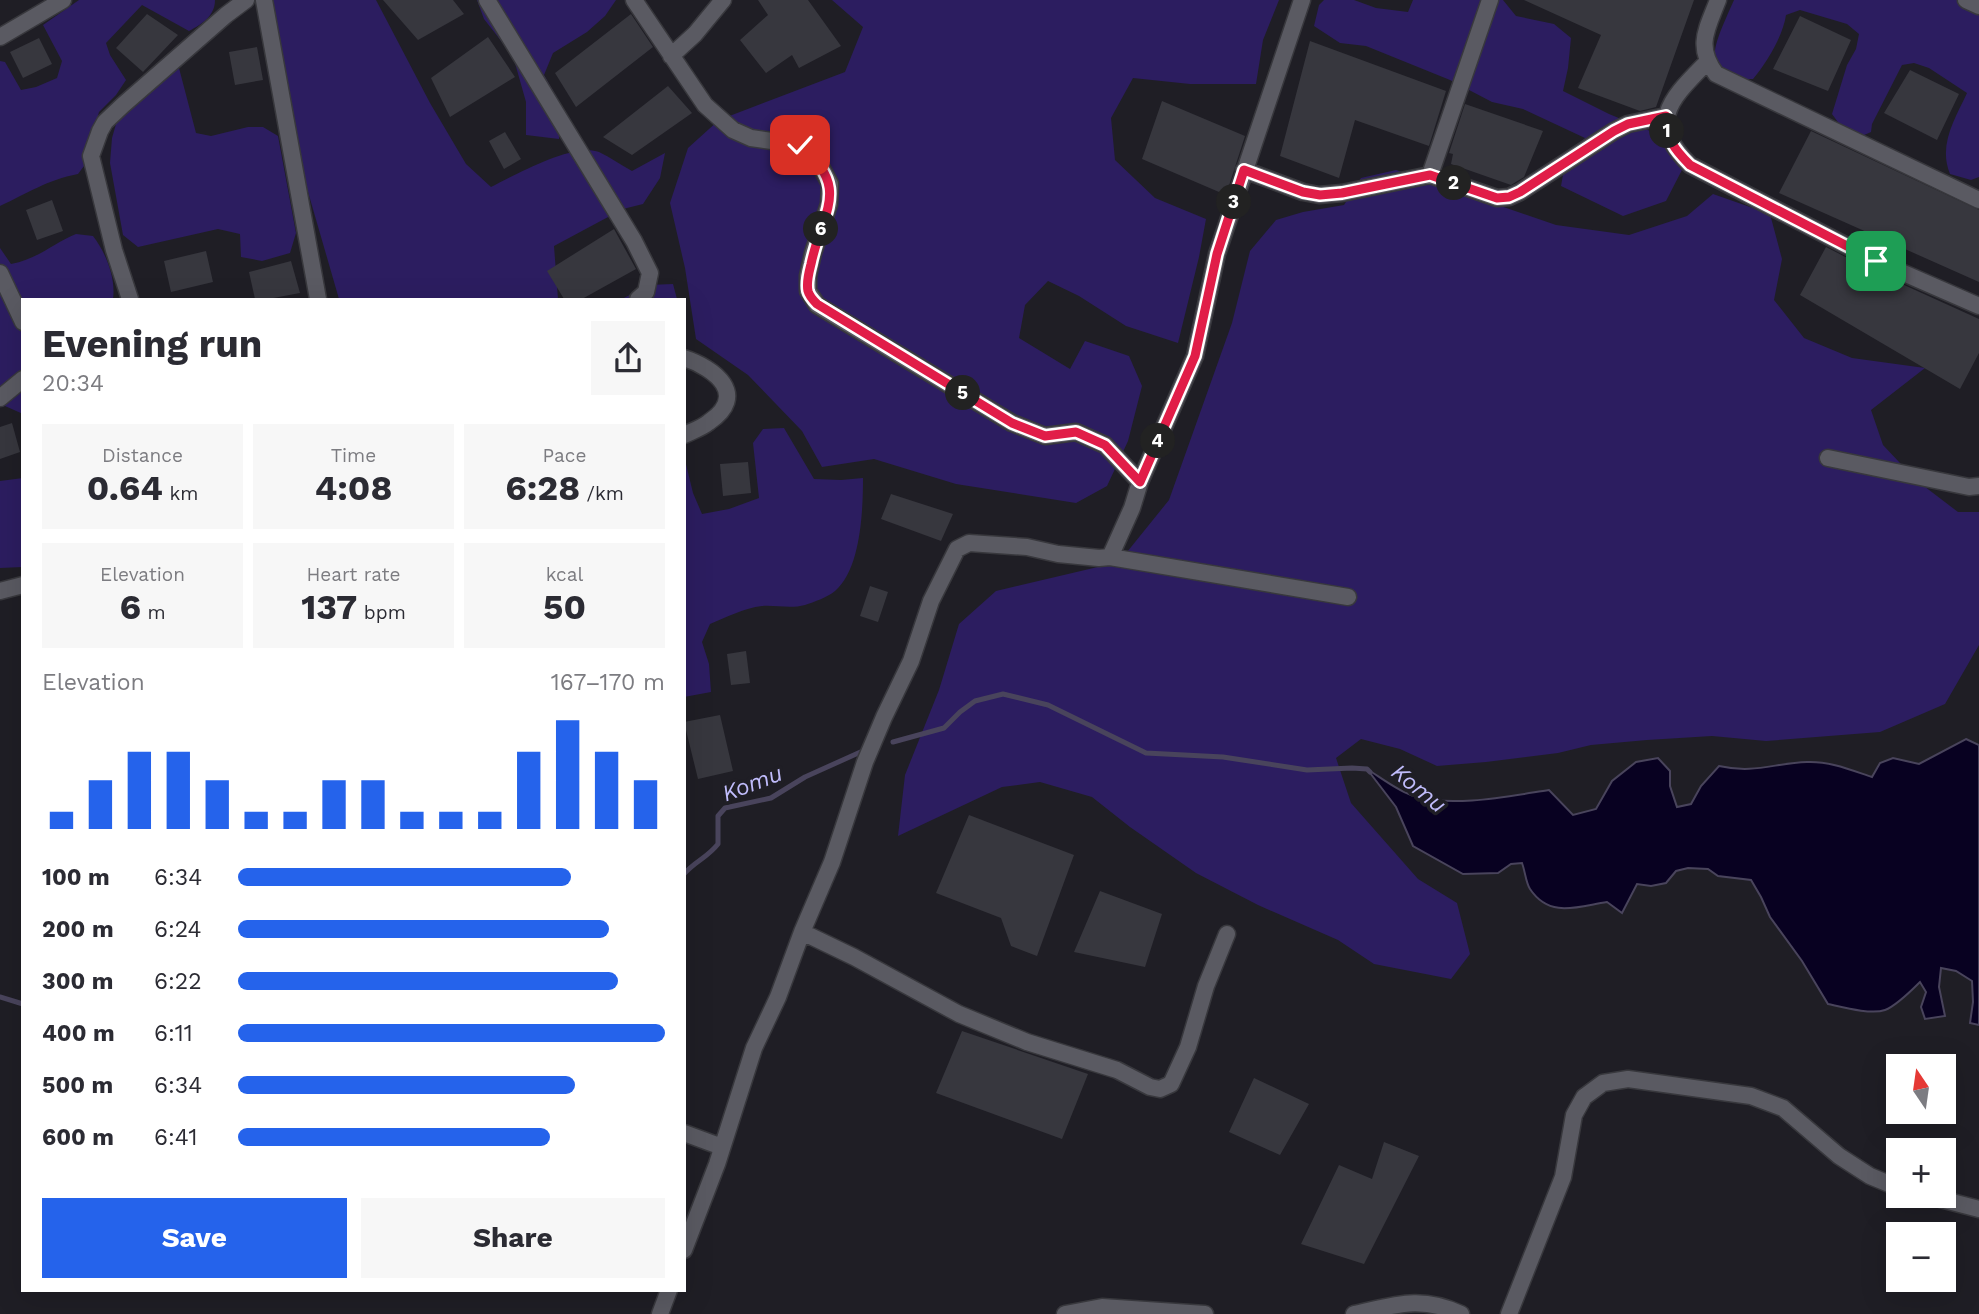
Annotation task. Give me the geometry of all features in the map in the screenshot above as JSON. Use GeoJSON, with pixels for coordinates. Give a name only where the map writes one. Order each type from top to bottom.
{"type":"FeatureCollection","features":[{"type":"Feature","properties":{"kind":"street"},"geometry":{"type":"LineString","coordinates":[[0,37],[63,0]]}},
{"type":"Feature","properties":{"kind":"street"},"geometry":{"type":"LineString","coordinates":[[130,298],[114,250],[91,156],[100,131],[105,122],[123,105],[246,0]]}},
{"type":"Feature","properties":{"kind":"street"},"geometry":{"type":"LineString","coordinates":[[264,0],[318,298]]}},
{"type":"Feature","properties":{"kind":"street"},"geometry":{"type":"LineString","coordinates":[[487,0],[634,241],[650,273],[646,292],[639,298]]}},
{"type":"Feature","properties":{"kind":"street"},"geometry":{"type":"LineString","coordinates":[[634,0],[705,105],[733,130],[751,138],[800,145],[820,165],[830,184],[830,204],[808,276],[808,291],[817,304],[1012,423],[1045,436],[1076,432],[1105,445],[1140,482]]}},
{"type":"Feature","properties":{"kind":"street"},"geometry":{"type":"LineString","coordinates":[[671,56],[695,34],[723,0]]}},
{"type":"Feature","properties":{"kind":"street"},"geometry":{"type":"LineString","coordinates":[[1110,557],[1195,356],[1217,254],[1302,0]]}},
{"type":"Feature","properties":{"kind":"street"},"geometry":{"type":"LineString","coordinates":[[1430,175],[1490,0]]}},
{"type":"Feature","properties":{"kind":"street"},"geometry":{"type":"LineString","coordinates":[[1718,0],[1705,37],[1704,50],[1707,62],[1716,74],[1979,200]]}},
{"type":"Feature","properties":{"kind":"street"},"geometry":{"type":"LineString","coordinates":[[1966,0],[1979,6]]}},
{"type":"Feature","properties":{"kind":"street"},"geometry":{"type":"LineString","coordinates":[[1707,62],[1673,97],[1666,116],[1668,135],[1678,153],[1690,165],[1876,261],[1979,306]]}},
{"type":"Feature","properties":{"kind":"street"},"geometry":{"type":"LineString","coordinates":[[1244,170],[1303,192],[1320,195],[1430,175],[1497,198],[1509,197],[1614,131],[1628,124],[1666,116]]}},
{"type":"Feature","properties":{"kind":"street"},"geometry":{"type":"LineString","coordinates":[[0,273],[21,318]]}},
{"type":"Feature","properties":{"kind":"street"},"geometry":{"type":"LineString","coordinates":[[686,359],[703,365],[724,382],[728,393],[724,408],[710,422],[686,434]]}},
{"type":"Feature","properties":{"kind":"street"},"geometry":{"type":"LineString","coordinates":[[0,398],[21,381]]}},
{"type":"Feature","properties":{"kind":"street"},"geometry":{"type":"LineString","coordinates":[[1828,458],[1969,487],[1979,486]]}},
{"type":"Feature","properties":{"kind":"street"},"geometry":{"type":"LineString","coordinates":[[686,1245],[722,1147],[754,1048],[778,998],[832,862],[865,762],[911,661],[931,601],[957,549],[969,543],[1027,547],[1058,554],[1110,557],[1348,597]]}},
{"type":"Feature","properties":{"kind":"street"},"geometry":{"type":"LineString","coordinates":[[0,591],[21,586]]}},
{"type":"Feature","properties":{"kind":"street"},"geometry":{"type":"LineString","coordinates":[[802,932],[959,1014],[1027,1042],[1117,1070],[1150,1087],[1160,1089],[1171,1084],[1188,1047],[1206,986],[1227,934]]}},
{"type":"Feature","properties":{"kind":"street"},"geometry":{"type":"LineString","coordinates":[[1509,1314],[1563,1177],[1574,1115],[1584,1097],[1603,1083],[1628,1079],[1751,1096],[1783,1108],[1839,1156],[1870,1176],[1886,1183]]}},
{"type":"Feature","properties":{"kind":"street"},"geometry":{"type":"LineString","coordinates":[[686,1134],[722,1147]]}},
{"type":"Feature","properties":{"kind":"street"},"geometry":{"type":"LineString","coordinates":[[1956,1203],[1979,1209]]}},
{"type":"Feature","properties":{"kind":"street"},"geometry":{"type":"LineString","coordinates":[[660,1314],[668,1292]]}},
{"type":"Feature","properties":{"kind":"street"},"geometry":{"type":"LineString","coordinates":[[1354,1314],[1422,1302],[1449,1308],[1461,1314]]}},
{"type":"Feature","properties":{"kind":"street"},"geometry":{"type":"LineString","coordinates":[[1065,1314],[1102,1307],[1195,1314]]}},
{"type":"Feature","properties":{"kind":"shaded area"},"geometry":{"type":"Polygon","coordinates":[[[79,0],[215,0],[210,15],[189,31],[142,5],[106,43],[110,55],[126,80],[99,112],[93,133],[93,154],[78,174],[47,183],[0,206],[0,61],[5,62],[21,90],[57,78],[62,61],[43,25],[79,0]]]}},
{"type":"Feature","properties":{"kind":"shaded area"},"geometry":{"type":"Polygon","coordinates":[[[273,0],[376,0],[430,103],[466,164],[491,187],[544,161],[588,150],[599,152],[632,171],[665,153],[660,178],[643,204],[623,209],[554,246],[558,298],[339,298],[304,178],[272,13],[273,0]]]}},
{"type":"Feature","properties":{"kind":"shaded area"},"geometry":{"type":"Polygon","coordinates":[[[477,0],[616,0],[605,16],[587,32],[553,53],[544,75],[560,103],[559,139],[526,135],[526,102],[513,56],[484,19],[477,0]]]}},
{"type":"Feature","properties":{"kind":"shaded area"},"geometry":{"type":"Polygon","coordinates":[[[832,0],[1279,0],[1263,40],[1256,84],[1190,84],[1133,78],[1111,118],[1115,160],[1155,198],[1206,219],[1178,343],[1126,326],[1079,296],[1048,281],[1025,305],[1019,338],[1070,369],[1085,341],[1129,356],[1142,386],[1128,441],[1107,486],[1076,503],[956,484],[874,459],[822,467],[802,431],[748,375],[696,339],[685,268],[670,203],[688,148],[719,120],[845,72],[863,27],[832,0]]]}},
{"type":"Feature","properties":{"kind":"shaded area"},"geometry":{"type":"Polygon","coordinates":[[[1324,0],[1354,0],[1376,8],[1408,12],[1413,0],[1503,0],[1516,16],[1554,24],[1571,38],[1563,91],[1609,114],[1684,145],[1684,166],[1666,201],[1623,216],[1561,186],[1566,158],[1585,138],[1523,109],[1492,102],[1450,80],[1366,46],[1340,43],[1314,26],[1319,5],[1324,0]]]}},
{"type":"Feature","properties":{"kind":"shaded area"},"geometry":{"type":"Polygon","coordinates":[[[1734,0],[1971,0],[1979,4],[1979,177],[1971,180],[1950,174],[1947,142],[1967,93],[1929,68],[1914,63],[1902,65],[1872,124],[1871,132],[1862,136],[1840,125],[1832,114],[1859,34],[1847,24],[1800,10],[1786,15],[1773,49],[1753,79],[1734,77],[1723,71],[1717,61],[1715,49],[1734,0]]]}},
{"type":"Feature","properties":{"kind":"shaded area"},"geometry":{"type":"Polygon","coordinates":[[[179,68],[196,133],[211,136],[248,127],[263,127],[278,136],[296,233],[290,253],[262,261],[241,257],[240,234],[218,229],[138,247],[123,235],[110,163],[112,138],[118,117],[179,68]]]}},
{"type":"Feature","properties":{"kind":"shaded area"},"geometry":{"type":"Polygon","coordinates":[[[1396,170],[1556,225],[1629,235],[1687,216],[1713,194],[1770,214],[1782,259],[1774,300],[1804,338],[1852,358],[1925,368],[1871,410],[1883,445],[1916,480],[1958,512],[1979,512],[1979,645],[1945,704],[1880,732],[1766,741],[1712,736],[1647,740],[1437,766],[1400,749],[1361,739],[1336,758],[1351,803],[1418,879],[1457,903],[1470,954],[1451,979],[1374,964],[1338,940],[1258,905],[1196,873],[1092,797],[1040,782],[1002,787],[898,836],[905,775],[939,690],[959,624],[996,591],[1119,562],[1169,500],[1232,323],[1250,251],[1276,220],[1344,205],[1361,178],[1396,170]]]}},
{"type":"Feature","properties":{"kind":"shaded area"},"geometry":{"type":"Polygon","coordinates":[[[76,234],[93,236],[109,266],[114,291],[113,298],[21,298],[21,413],[5,406],[0,407],[0,248],[11,264],[29,259],[76,234]]]}},
{"type":"Feature","properties":{"kind":"shaded area"},"geometry":{"type":"Polygon","coordinates":[[[673,284],[677,298],[624,298],[649,285],[673,284]]]}},
{"type":"Feature","properties":{"kind":"shaded area"},"geometry":{"type":"Polygon","coordinates":[[[784,428],[814,479],[863,478],[859,538],[855,554],[844,581],[835,591],[817,601],[794,607],[755,607],[710,624],[702,642],[709,664],[711,692],[686,697],[686,464],[693,493],[702,514],[729,509],[759,498],[753,443],[763,429],[784,428]]]}},
{"type":"Feature","properties":{"kind":"shaded area"},"geometry":{"type":"Polygon","coordinates":[[[21,478],[21,567],[0,568],[0,481],[21,478]]]}},
{"type":"Feature","properties":{"kind":"shaded area"},"geometry":{"type":"Polygon","coordinates":[[[1966,739],[1979,745],[1979,1025],[1970,1023],[1972,981],[1956,971],[1941,968],[1939,987],[1945,1016],[1925,1019],[1921,1007],[1926,992],[1920,982],[1885,1010],[1865,1011],[1828,1004],[1802,961],[1770,917],[1751,880],[1718,876],[1708,869],[1688,868],[1676,871],[1666,883],[1651,886],[1637,884],[1622,913],[1607,902],[1576,908],[1547,904],[1530,889],[1522,863],[1511,864],[1498,873],[1463,874],[1413,846],[1396,807],[1367,769],[1414,796],[1445,801],[1481,800],[1549,790],[1573,815],[1596,809],[1612,781],[1636,762],[1658,758],[1670,771],[1670,786],[1677,807],[1691,804],[1701,786],[1719,766],[1754,769],[1816,762],[1840,766],[1872,777],[1880,763],[1893,758],[1919,764],[1966,739]]]}},
{"type":"Feature","properties":{"kind":"building"},"geometry":{"type":"Polygon","coordinates":[[[383,0],[453,0],[464,14],[418,40],[383,0]]]}},
{"type":"Feature","properties":{"kind":"building"},"geometry":{"type":"Polygon","coordinates":[[[758,0],[808,0],[841,46],[799,68],[792,55],[766,73],[740,40],[768,15],[758,0]]]}},
{"type":"Feature","properties":{"kind":"building"},"geometry":{"type":"Polygon","coordinates":[[[1524,0],[1694,0],[1656,107],[1640,111],[1578,88],[1601,35],[1524,0]]]}},
{"type":"Feature","properties":{"kind":"building"},"geometry":{"type":"Polygon","coordinates":[[[147,14],[178,35],[143,72],[116,48],[147,14]]]}},
{"type":"Feature","properties":{"kind":"building"},"geometry":{"type":"Polygon","coordinates":[[[631,14],[653,47],[576,107],[555,73],[631,14]]]}},
{"type":"Feature","properties":{"kind":"building"},"geometry":{"type":"Polygon","coordinates":[[[1800,16],[1851,40],[1828,91],[1773,69],[1800,16]]]}},
{"type":"Feature","properties":{"kind":"building"},"geometry":{"type":"Polygon","coordinates":[[[488,37],[515,77],[450,117],[431,78],[488,37]]]}},
{"type":"Feature","properties":{"kind":"building"},"geometry":{"type":"Polygon","coordinates":[[[39,38],[52,64],[23,78],[10,52],[39,38]]]}},
{"type":"Feature","properties":{"kind":"building"},"geometry":{"type":"Polygon","coordinates":[[[1310,41],[1446,91],[1429,146],[1355,120],[1339,178],[1280,156],[1310,41]]]}},
{"type":"Feature","properties":{"kind":"building"},"geometry":{"type":"Polygon","coordinates":[[[257,47],[263,80],[235,85],[229,52],[257,47]]]}},
{"type":"Feature","properties":{"kind":"building"},"geometry":{"type":"Polygon","coordinates":[[[1910,70],[1959,94],[1937,140],[1884,113],[1910,70]]]}},
{"type":"Feature","properties":{"kind":"building"},"geometry":{"type":"Polygon","coordinates":[[[668,86],[692,113],[632,155],[603,137],[668,86]]]}},
{"type":"Feature","properties":{"kind":"building"},"geometry":{"type":"Polygon","coordinates":[[[1162,101],[1245,136],[1226,195],[1142,159],[1162,101]]]}},
{"type":"Feature","properties":{"kind":"building"},"geometry":{"type":"Polygon","coordinates":[[[1465,104],[1543,131],[1524,177],[1511,185],[1451,164],[1453,154],[1449,153],[1465,104]]]}},
{"type":"Feature","properties":{"kind":"building"},"geometry":{"type":"Polygon","coordinates":[[[1811,131],[1979,210],[1979,282],[1779,193],[1811,131]]]}},
{"type":"Feature","properties":{"kind":"building"},"geometry":{"type":"Polygon","coordinates":[[[505,132],[521,159],[504,169],[489,141],[505,132]]]}},
{"type":"Feature","properties":{"kind":"building"},"geometry":{"type":"Polygon","coordinates":[[[52,200],[63,231],[37,240],[26,210],[52,200]]]}},
{"type":"Feature","properties":{"kind":"building"},"geometry":{"type":"Polygon","coordinates":[[[614,229],[636,269],[584,298],[563,298],[547,271],[614,229]]]}},
{"type":"Feature","properties":{"kind":"building"},"geometry":{"type":"Polygon","coordinates":[[[1826,247],[1979,319],[1979,353],[1960,389],[1800,295],[1826,247]]]}},
{"type":"Feature","properties":{"kind":"building"},"geometry":{"type":"Polygon","coordinates":[[[206,251],[213,282],[171,292],[164,261],[206,251]]]}},
{"type":"Feature","properties":{"kind":"building"},"geometry":{"type":"Polygon","coordinates":[[[291,261],[300,293],[255,298],[249,272],[291,261]]]}},
{"type":"Feature","properties":{"kind":"building"},"geometry":{"type":"Polygon","coordinates":[[[12,423],[20,452],[0,459],[0,427],[12,423]]]}},
{"type":"Feature","properties":{"kind":"building"},"geometry":{"type":"Polygon","coordinates":[[[748,462],[751,493],[723,496],[720,464],[748,462]]]}},
{"type":"Feature","properties":{"kind":"building"},"geometry":{"type":"Polygon","coordinates":[[[891,494],[953,514],[941,541],[881,519],[891,494]]]}},
{"type":"Feature","properties":{"kind":"building"},"geometry":{"type":"Polygon","coordinates":[[[870,586],[888,592],[878,622],[860,616],[870,586]]]}},
{"type":"Feature","properties":{"kind":"building"},"geometry":{"type":"Polygon","coordinates":[[[746,651],[750,683],[731,685],[727,654],[746,651]]]}},
{"type":"Feature","properties":{"kind":"building"},"geometry":{"type":"Polygon","coordinates":[[[720,715],[733,771],[698,779],[686,722],[720,715]]]}},
{"type":"Feature","properties":{"kind":"building"},"geometry":{"type":"Polygon","coordinates":[[[969,815],[1074,855],[1037,956],[1011,946],[1001,918],[936,893],[969,815]]]}},
{"type":"Feature","properties":{"kind":"building"},"geometry":{"type":"Polygon","coordinates":[[[1100,891],[1162,914],[1145,967],[1074,952],[1100,891]]]}},
{"type":"Feature","properties":{"kind":"building"},"geometry":{"type":"Polygon","coordinates":[[[962,1031],[1088,1074],[1062,1139],[936,1093],[962,1031]]]}},
{"type":"Feature","properties":{"kind":"building"},"geometry":{"type":"Polygon","coordinates":[[[1254,1078],[1309,1104],[1280,1155],[1229,1132],[1254,1078]]]}},
{"type":"Feature","properties":{"kind":"building"},"geometry":{"type":"Polygon","coordinates":[[[1384,1142],[1419,1156],[1364,1264],[1301,1244],[1339,1165],[1372,1179],[1384,1142]]]}},
{"type":"Feature","properties":{"kind":"waterway","name":"Komu"},"geometry":{"type":"LineString","coordinates":[[893,742],[944,728],[975,701],[1003,694],[1048,705],[1146,753],[1223,757],[1307,770],[1352,768],[1367,769],[1370,772]]}},
{"type":"Feature","properties":{"kind":"waterway","name":"Komu"},"geometry":{"type":"LineString","coordinates":[[686,872],[718,844],[718,816],[725,808],[771,798],[805,777],[865,750]]}},
{"type":"Feature","properties":{"kind":"waterway","name":"Komu"},"geometry":{"type":"LineString","coordinates":[[0,997],[21,1003]]}},
{"type":"Feature","properties":{"kind":"route"},"geometry":{"type":"LineString","coordinates":[[800,145],[820,165],[830,184],[830,204],[808,276],[808,291],[817,304],[1012,423],[1045,436],[1076,432],[1105,445],[1140,482],[1195,356],[1217,254],[1244,170],[1303,192],[1320,195],[1430,175],[1497,198],[1509,197],[1614,131],[1628,124],[1666,116],[1668,135],[1678,153],[1690,165],[1876,261]]}}]}
